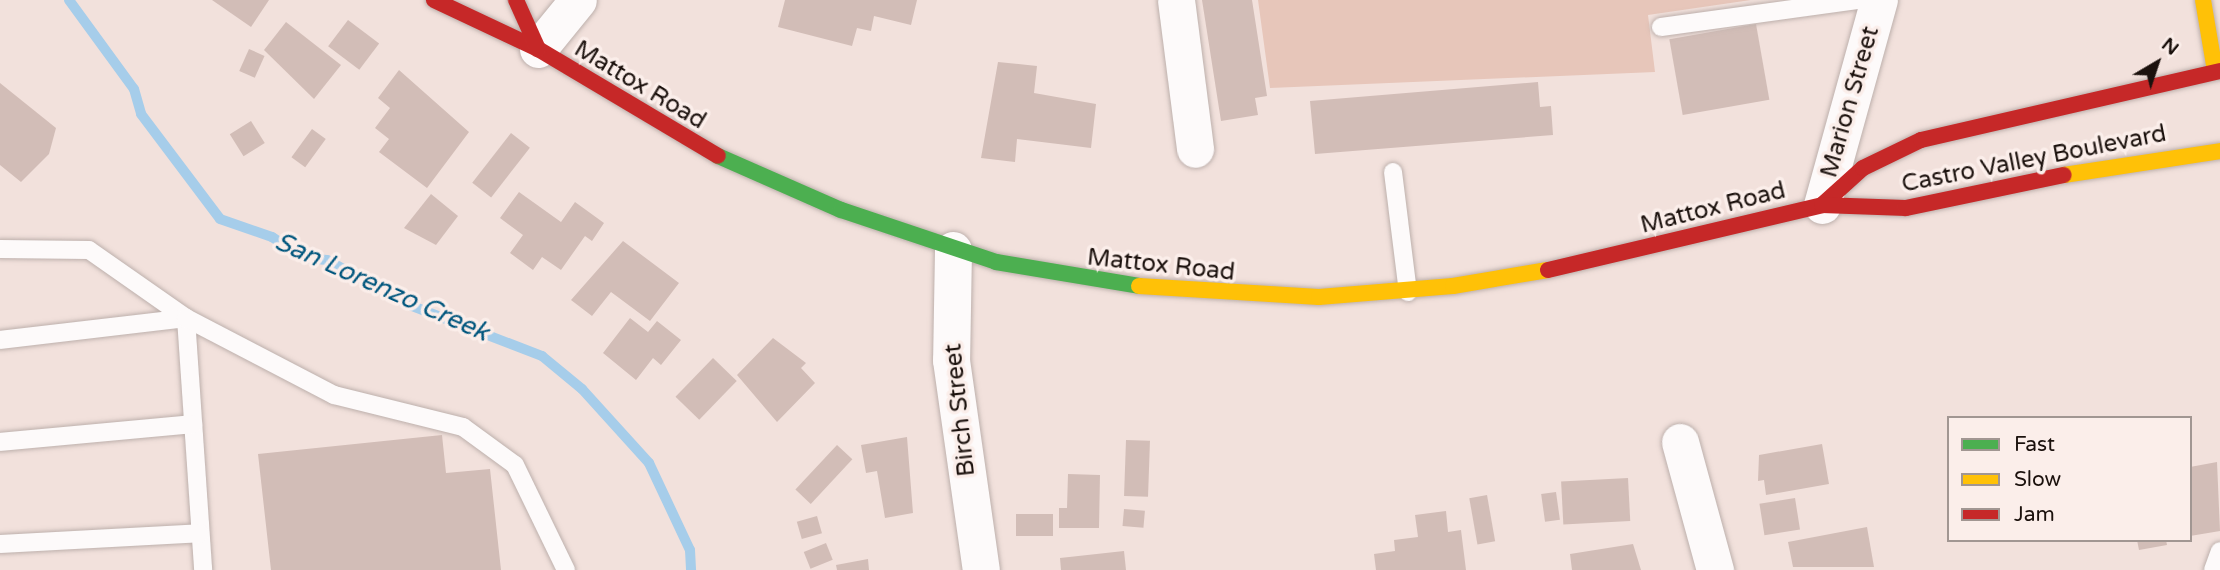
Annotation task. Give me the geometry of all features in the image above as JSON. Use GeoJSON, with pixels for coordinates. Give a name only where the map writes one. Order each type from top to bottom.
{"type":"FeatureCollection","features":[{"type":"Feature","properties":{"kind":"main road","name":"Mattox Road"},"geometry":{"type":"LineString","coordinates":[[434,0],[538,49],[742,170],[953,250],[1087,282],[1171,292],[1274,298],[1408,292],[1564,267],[1822,205]]}},
{"type":"Feature","properties":{"kind":"main road","name":"Mattox Road"},"geometry":{"type":"LineString","coordinates":[[516,0],[538,49]]}},
{"type":"Feature","properties":{"kind":"main road"},"geometry":{"type":"LineString","coordinates":[[2203,0],[2218,78]]}},
{"type":"Feature","properties":{"kind":"main road","name":"Castro Valley Boulevard"},"geometry":{"type":"LineString","coordinates":[[1822,205],[1863,168],[1921,140],[2218,78]]}},
{"type":"Feature","properties":{"kind":"main road","name":"Castro Valley Boulevard"},"geometry":{"type":"LineString","coordinates":[[1822,205],[1906,208],[2096,168],[2220,150]]}},
{"type":"Feature","properties":{"kind":"street"},"geometry":{"type":"LineString","coordinates":[[538,49],[578,0]]}},
{"type":"Feature","properties":{"kind":"street"},"geometry":{"type":"LineString","coordinates":[[1176,0],[1195,149]]}},
{"type":"Feature","properties":{"kind":"street","name":"Marion Street"},"geometry":{"type":"LineString","coordinates":[[1822,205],[1879,0]]}},
{"type":"Feature","properties":{"kind":"street","name":"Birch Street"},"geometry":{"type":"LineString","coordinates":[[953,250],[951,360],[981,570]]}},
{"type":"Feature","properties":{"kind":"street"},"geometry":{"type":"LineString","coordinates":[[1680,442],[1715,570]]}},
{"type":"Feature","properties":{"kind":"lane"},"geometry":{"type":"LineString","coordinates":[[1661,27],[1857,0]]}},
{"type":"Feature","properties":{"kind":"lane"},"geometry":{"type":"LineString","coordinates":[[1393,172],[1408,292]]}},
{"type":"Feature","properties":{"kind":"lane"},"geometry":{"type":"LineString","coordinates":[[0,249],[89,250],[186,318],[334,395],[463,426],[515,465],[566,570]]}},
{"type":"Feature","properties":{"kind":"lane"},"geometry":{"type":"LineString","coordinates":[[0,340],[186,318]]}},
{"type":"Feature","properties":{"kind":"lane"},"geometry":{"type":"LineString","coordinates":[[186,318],[203,570]]}},
{"type":"Feature","properties":{"kind":"lane"},"geometry":{"type":"LineString","coordinates":[[0,442],[193,424]]}},
{"type":"Feature","properties":{"kind":"lane"},"geometry":{"type":"LineString","coordinates":[[0,544],[200,533]]}},
{"type":"Feature","properties":{"kind":"lane"},"geometry":{"type":"LineString","coordinates":[[2213,570],[2220,551]]}},
{"type":"Feature","properties":{"kind":"shaded area"},"geometry":{"type":"Polygon","coordinates":[[[1258,0],[1751,0],[1648,15],[1655,72],[1270,88],[1258,0]]]}},
{"type":"Feature","properties":{"kind":"building"},"geometry":{"type":"Polygon","coordinates":[[[212,0],[269,0],[251,27],[212,0]]]}},
{"type":"Feature","properties":{"kind":"building"},"geometry":{"type":"Polygon","coordinates":[[[785,0],[917,0],[911,25],[874,16],[871,31],[857,28],[852,46],[778,27],[785,0]]]}},
{"type":"Feature","properties":{"kind":"building"},"geometry":{"type":"Polygon","coordinates":[[[1202,0],[1252,0],[1267,96],[1255,98],[1258,115],[1221,121],[1202,0]]]}},
{"type":"Feature","properties":{"kind":"building"},"geometry":{"type":"Polygon","coordinates":[[[348,20],[379,43],[359,70],[328,46],[348,20]]]}},
{"type":"Feature","properties":{"kind":"building"},"geometry":{"type":"Polygon","coordinates":[[[286,22],[341,65],[314,99],[264,50],[286,22]]]}},
{"type":"Feature","properties":{"kind":"building"},"geometry":{"type":"Polygon","coordinates":[[[1756,24],[1769,100],[1683,115],[1669,39],[1756,24]]]}},
{"type":"Feature","properties":{"kind":"building"},"geometry":{"type":"Polygon","coordinates":[[[249,49],[265,56],[255,78],[239,71],[249,49]]]}},
{"type":"Feature","properties":{"kind":"building"},"geometry":{"type":"Polygon","coordinates":[[[998,62],[1037,66],[1034,93],[1096,104],[1091,148],[1017,139],[1015,162],[981,158],[998,62]]]}},
{"type":"Feature","properties":{"kind":"building"},"geometry":{"type":"Polygon","coordinates":[[[399,70],[469,132],[427,188],[379,152],[389,139],[375,128],[390,108],[378,98],[399,70]]]}},
{"type":"Feature","properties":{"kind":"building"},"geometry":{"type":"Polygon","coordinates":[[[1538,82],[1540,107],[1551,106],[1553,135],[1315,154],[1310,101],[1538,82]]]}},
{"type":"Feature","properties":{"kind":"building"},"geometry":{"type":"Polygon","coordinates":[[[0,83],[56,128],[49,154],[21,182],[0,165],[0,83]]]}},
{"type":"Feature","properties":{"kind":"building"},"geometry":{"type":"Polygon","coordinates":[[[251,121],[265,143],[244,156],[230,134],[251,121]]]}},
{"type":"Feature","properties":{"kind":"building"},"geometry":{"type":"Polygon","coordinates":[[[312,129],[326,139],[305,167],[291,157],[312,129]]]}},
{"type":"Feature","properties":{"kind":"building"},"geometry":{"type":"Polygon","coordinates":[[[511,133],[530,148],[491,197],[472,183],[511,133]]]}},
{"type":"Feature","properties":{"kind":"building"},"geometry":{"type":"Polygon","coordinates":[[[519,192],[561,222],[575,202],[604,223],[592,241],[585,236],[561,270],[542,257],[533,270],[510,253],[523,235],[500,218],[519,192]]]}},
{"type":"Feature","properties":{"kind":"building"},"geometry":{"type":"Polygon","coordinates":[[[431,194],[458,216],[436,245],[404,228],[431,194]]]}},
{"type":"Feature","properties":{"kind":"building"},"geometry":{"type":"Polygon","coordinates":[[[623,241],[679,283],[650,321],[611,292],[592,316],[571,300],[623,241]]]}},
{"type":"Feature","properties":{"kind":"building"},"geometry":{"type":"Polygon","coordinates":[[[630,318],[648,332],[657,321],[681,340],[661,365],[653,358],[636,380],[603,353],[630,318]]]}},
{"type":"Feature","properties":{"kind":"building"},"geometry":{"type":"Polygon","coordinates":[[[773,338],[806,363],[801,368],[815,383],[777,422],[737,375],[773,338]]]}},
{"type":"Feature","properties":{"kind":"building"},"geometry":{"type":"Polygon","coordinates":[[[713,358],[737,381],[699,420],[675,397],[713,358]]]}},
{"type":"Feature","properties":{"kind":"building"},"geometry":{"type":"Polygon","coordinates":[[[442,435],[446,473],[490,469],[501,570],[271,570],[258,454],[442,435]]]}},
{"type":"Feature","properties":{"kind":"building"},"geometry":{"type":"Polygon","coordinates":[[[907,437],[913,513],[885,518],[877,471],[866,473],[861,445],[907,437]]]}},
{"type":"Feature","properties":{"kind":"building"},"geometry":{"type":"Polygon","coordinates":[[[1126,440],[1150,441],[1148,497],[1124,496],[1126,440]]]}},
{"type":"Feature","properties":{"kind":"building"},"geometry":{"type":"Polygon","coordinates":[[[1822,444],[1829,484],[1766,495],[1764,480],[1758,481],[1759,455],[1822,444]]]}},
{"type":"Feature","properties":{"kind":"building"},"geometry":{"type":"Polygon","coordinates":[[[837,445],[852,459],[811,504],[795,490],[837,445]]]}},
{"type":"Feature","properties":{"kind":"building"},"geometry":{"type":"Polygon","coordinates":[[[2217,462],[2220,531],[2192,536],[2192,467],[2217,462]]]}},
{"type":"Feature","properties":{"kind":"building"},"geometry":{"type":"Polygon","coordinates":[[[1068,474],[1100,475],[1099,528],[1059,528],[1059,508],[1067,508],[1068,474]]]}},
{"type":"Feature","properties":{"kind":"building"},"geometry":{"type":"Polygon","coordinates":[[[1628,478],[1630,521],[1563,524],[1561,482],[1628,478]]]}},
{"type":"Feature","properties":{"kind":"building"},"geometry":{"type":"Polygon","coordinates":[[[1556,492],[1560,520],[1545,522],[1541,494],[1556,492]]]}},
{"type":"Feature","properties":{"kind":"building"},"geometry":{"type":"Polygon","coordinates":[[[1487,495],[1495,541],[1477,544],[1469,498],[1487,495]]]}},
{"type":"Feature","properties":{"kind":"building"},"geometry":{"type":"Polygon","coordinates":[[[1795,498],[1800,530],[1764,535],[1759,504],[1795,498]]]}},
{"type":"Feature","properties":{"kind":"building"},"geometry":{"type":"Polygon","coordinates":[[[1124,509],[1145,511],[1143,528],[1123,526],[1124,509]]]}},
{"type":"Feature","properties":{"kind":"building"},"geometry":{"type":"Polygon","coordinates":[[[1446,511],[1448,532],[1461,530],[1466,570],[1376,570],[1374,554],[1395,551],[1394,540],[1418,537],[1415,515],[1446,511]]]}},
{"type":"Feature","properties":{"kind":"building"},"geometry":{"type":"Polygon","coordinates":[[[1016,514],[1053,514],[1053,536],[1016,536],[1016,514]]]}},
{"type":"Feature","properties":{"kind":"building"},"geometry":{"type":"Polygon","coordinates":[[[817,516],[822,533],[802,539],[797,522],[817,516]]]}},
{"type":"Feature","properties":{"kind":"building"},"geometry":{"type":"Polygon","coordinates":[[[1867,527],[1874,567],[1793,567],[1788,542],[1867,527]]]}},
{"type":"Feature","properties":{"kind":"building"},"geometry":{"type":"Polygon","coordinates":[[[2137,542],[2166,542],[2167,545],[2139,550],[2137,542]]]}},
{"type":"Feature","properties":{"kind":"building"},"geometry":{"type":"Polygon","coordinates":[[[826,543],[833,560],[810,569],[804,552],[826,543]]]}},
{"type":"Feature","properties":{"kind":"building"},"geometry":{"type":"Polygon","coordinates":[[[1633,544],[1641,570],[1572,570],[1570,554],[1633,544]]]}},
{"type":"Feature","properties":{"kind":"building"},"geometry":{"type":"Polygon","coordinates":[[[1124,551],[1126,570],[1061,570],[1060,558],[1124,551]]]}},
{"type":"Feature","properties":{"kind":"building"},"geometry":{"type":"Polygon","coordinates":[[[868,559],[869,570],[837,570],[836,565],[868,559]]]}},
{"type":"Feature","properties":{"kind":"waterway","name":"San Lorenzo Creek"},"geometry":{"type":"LineString","coordinates":[[69,0],[134,89],[141,114],[220,219],[272,237],[304,258],[327,260],[407,304],[542,356],[582,389],[649,463],[690,550],[691,570]]}},
{"type":"Feature","properties":{"kind":"traffic: fast"},"geometry":{"type":"LineString","coordinates":[[718,156],[841,210],[996,262],[1139,286]]}},
{"type":"Feature","properties":{"kind":"traffic: slow"},"geometry":{"type":"LineString","coordinates":[[2203,0],[2215,71]]}},
{"type":"Feature","properties":{"kind":"traffic: slow"},"geometry":{"type":"LineString","coordinates":[[2064,175],[2220,151]]}},
{"type":"Feature","properties":{"kind":"traffic: slow"},"geometry":{"type":"LineString","coordinates":[[1139,286],[1319,297],[1453,286],[1548,270]]}},
{"type":"Feature","properties":{"kind":"traffic: jam"},"geometry":{"type":"LineString","coordinates":[[434,0],[538,49],[718,156]]}},
{"type":"Feature","properties":{"kind":"traffic: jam"},"geometry":{"type":"LineString","coordinates":[[516,0],[538,49]]}},
{"type":"Feature","properties":{"kind":"traffic: jam"},"geometry":{"type":"LineString","coordinates":[[1822,205],[1863,168],[1921,140],[2220,71]]}},
{"type":"Feature","properties":{"kind":"traffic: jam"},"geometry":{"type":"LineString","coordinates":[[1548,270],[1822,205],[1906,208],[2064,175]]}}]}
